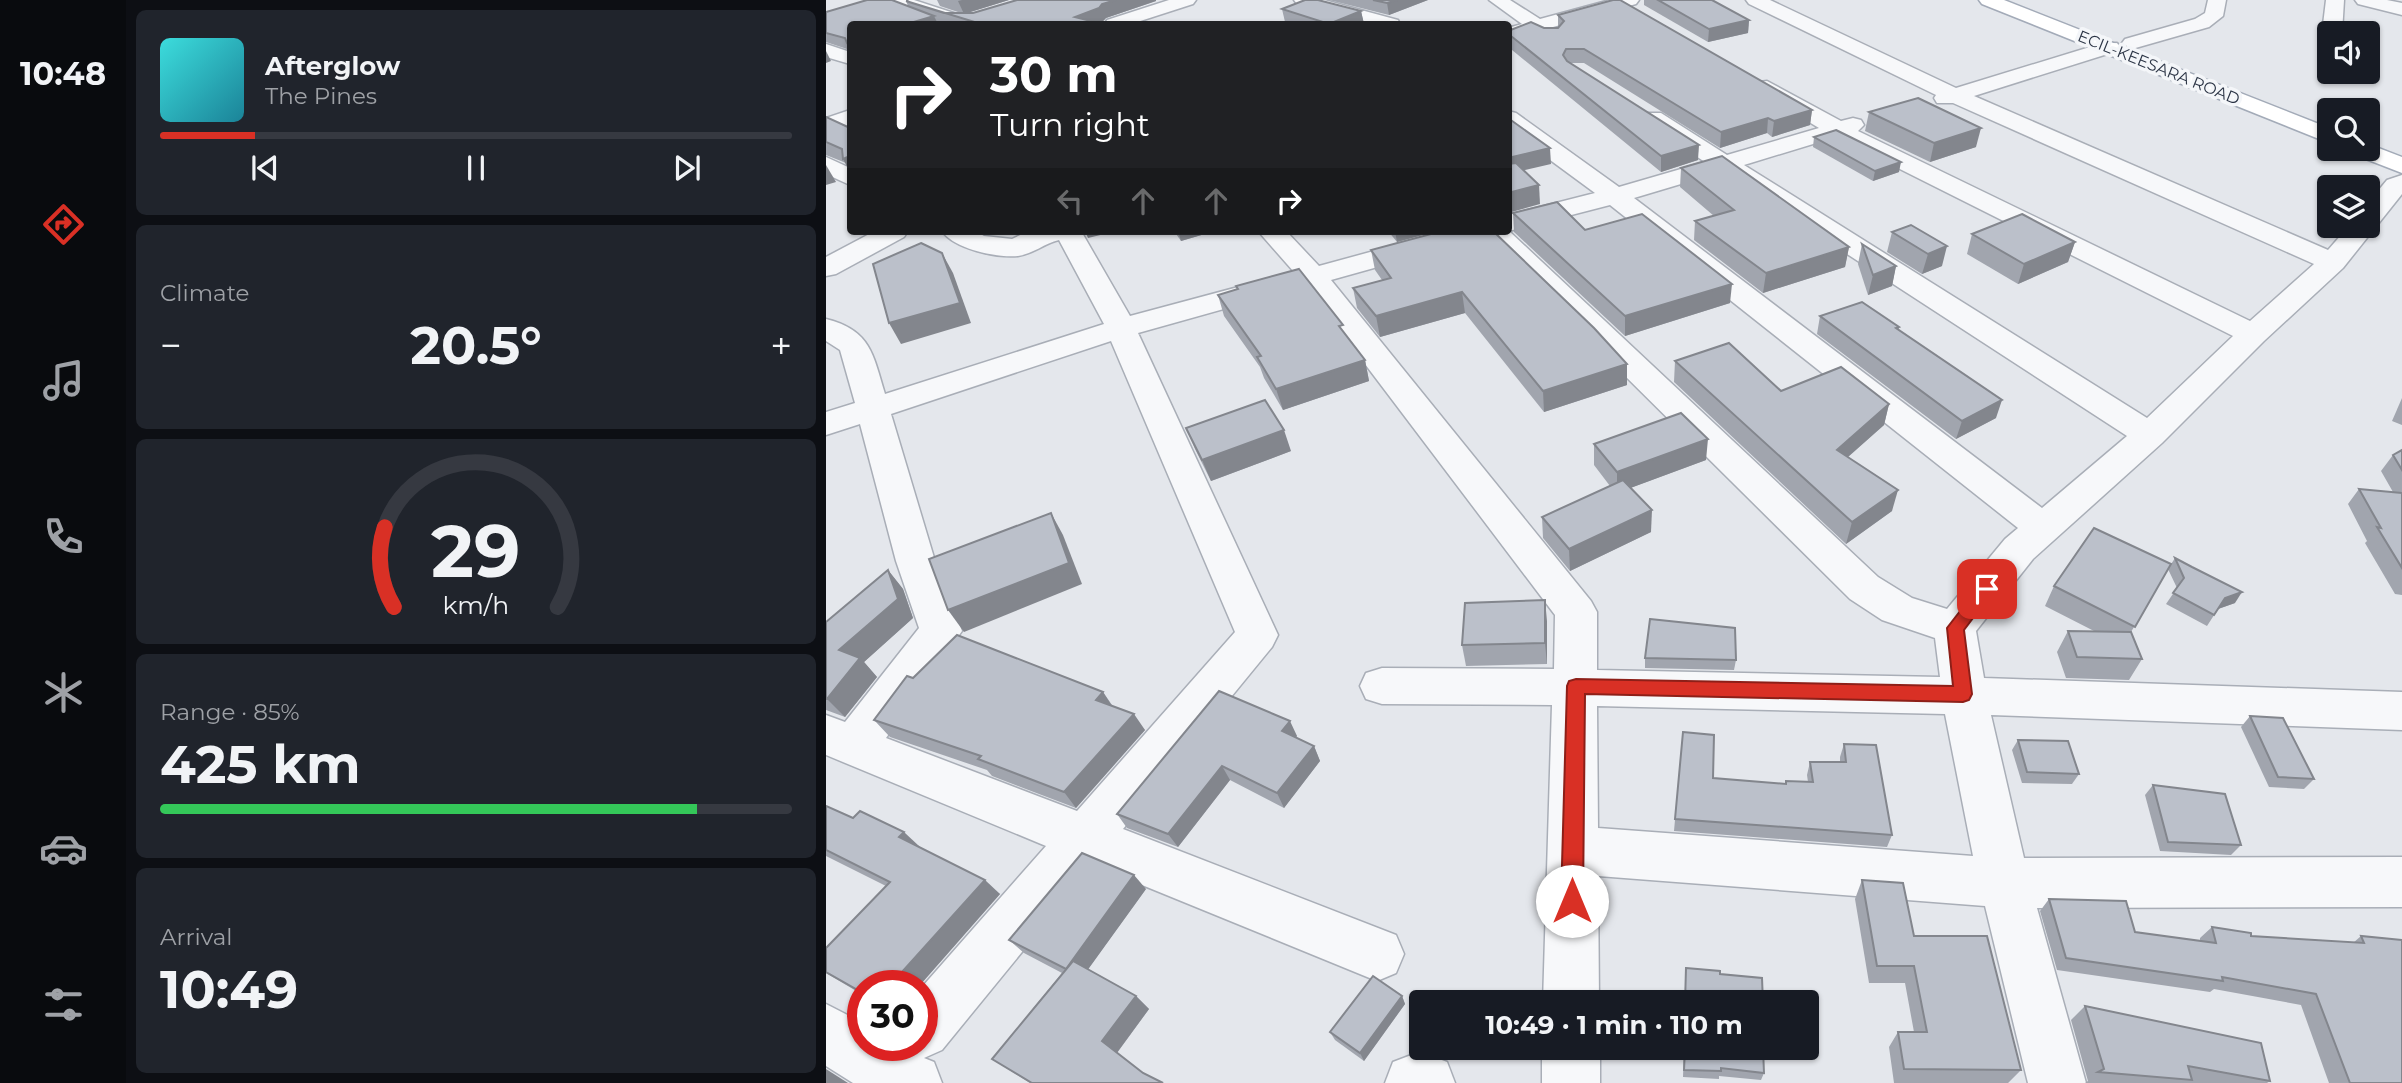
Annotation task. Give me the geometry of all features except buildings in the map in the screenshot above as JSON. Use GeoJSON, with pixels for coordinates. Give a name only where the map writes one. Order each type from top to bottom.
{"type":"FeatureCollection","features":[{"type":"Feature","properties":{"kind":"main road","name":"ECIL-KEESARA ROAD"},"geometry":{"type":"LineString","coordinates":[[1988,0],[2121,45],[2317,118]]}},
{"type":"Feature","properties":{"kind":"main road","name":"ECIL-KEESARA ROAD"},"geometry":{"type":"LineString","coordinates":[[2020,0],[2317,131]]}},
{"type":"Feature","properties":{"kind":"main road"},"geometry":{"type":"LineString","coordinates":[[2380,143],[2402,152]]}},
{"type":"Feature","properties":{"kind":"main road"},"geometry":{"type":"LineString","coordinates":[[2380,157],[2402,166]]}},
{"type":"Feature","properties":{"kind":"street"},"geometry":{"type":"LineString","coordinates":[[896,0],[964,21]]}},
{"type":"Feature","properties":{"kind":"street"},"geometry":{"type":"LineString","coordinates":[[1124,21],[1187,0]]}},
{"type":"Feature","properties":{"kind":"street"},"geometry":{"type":"LineString","coordinates":[[1303,0],[1380,21]]}},
{"type":"Feature","properties":{"kind":"street"},"geometry":{"type":"LineString","coordinates":[[1498,0],[1569,44]]}},
{"type":"Feature","properties":{"kind":"street"},"geometry":{"type":"LineString","coordinates":[[1755,0],[1954,95],[2333,262]]}},
{"type":"Feature","properties":{"kind":"street"},"geometry":{"type":"LineString","coordinates":[[1916,106],[2202,23],[2214,16],[2217,0]]}},
{"type":"Feature","properties":{"kind":"street"},"geometry":{"type":"LineString","coordinates":[[2333,21],[2335,0]]}},
{"type":"Feature","properties":{"kind":"street"},"geometry":{"type":"LineString","coordinates":[[2364,0],[2402,9]]}},
{"type":"Feature","properties":{"kind":"street"},"geometry":{"type":"LineString","coordinates":[[1512,33],[1628,4]]}},
{"type":"Feature","properties":{"kind":"street"},"geometry":{"type":"LineString","coordinates":[[1147,14],[1172,21]]}},
{"type":"Feature","properties":{"kind":"street"},"geometry":{"type":"LineString","coordinates":[[826,50],[847,58]]}},
{"type":"Feature","properties":{"kind":"street"},"geometry":{"type":"LineString","coordinates":[[826,67],[847,60]]}},
{"type":"Feature","properties":{"kind":"street"},"geometry":{"type":"LineString","coordinates":[[1745,74],[1839,130],[2253,334]]}},
{"type":"Feature","properties":{"kind":"street"},"geometry":{"type":"LineString","coordinates":[[1633,105],[2150,435]]}},
{"type":"Feature","properties":{"kind":"street"},"geometry":{"type":"LineString","coordinates":[[826,126],[847,118]]}},
{"type":"Feature","properties":{"kind":"street"},"geometry":{"type":"LineString","coordinates":[[1512,222],[1615,196],[1877,118]]}},
{"type":"Feature","properties":{"kind":"street"},"geometry":{"type":"LineString","coordinates":[[1512,121],[1615,196],[2043,528]]}},
{"type":"Feature","properties":{"kind":"street"},"geometry":{"type":"LineString","coordinates":[[826,164],[847,176]]}},
{"type":"Feature","properties":{"kind":"street"},"geometry":{"type":"LineString","coordinates":[[2380,205],[2396,185],[2402,182]]}},
{"type":"Feature","properties":{"kind":"street"},"geometry":{"type":"LineString","coordinates":[[826,268],[888,235]]}},
{"type":"Feature","properties":{"kind":"street"},"geometry":{"type":"LineString","coordinates":[[962,235],[977,243],[1016,248],[1042,235]]}},
{"type":"Feature","properties":{"kind":"street"},"geometry":{"type":"LineString","coordinates":[[826,1033],[902,1063],[1257,635],[1121,328],[1067,235]]}},
{"type":"Feature","properties":{"kind":"street"},"geometry":{"type":"LineString","coordinates":[[1275,235],[1313,276],[1576,612],[1572,990]]}},
{"type":"Feature","properties":{"kind":"street"},"geometry":{"type":"LineString","coordinates":[[826,424],[1121,328],[1463,235]]}},
{"type":"Feature","properties":{"kind":"street"},"geometry":{"type":"LineString","coordinates":[[1498,235],[1864,589],[1897,609],[1955,628]]}},
{"type":"Feature","properties":{"kind":"street"},"geometry":{"type":"LineString","coordinates":[[2057,1083],[2006,883],[1963,694],[1955,628],[2019,549],[2150,435],[2253,334],[2333,262],[2353,238]]}},
{"type":"Feature","properties":{"kind":"street"},"geometry":{"type":"LineString","coordinates":[[826,328],[854,345],[875,409],[924,591],[941,631],[840,740],[1377,954]]}},
{"type":"Feature","properties":{"kind":"street"},"geometry":{"type":"LineString","coordinates":[[1382,686],[1576,686],[1963,694],[2402,711]]}},
{"type":"Feature","properties":{"kind":"street"},"geometry":{"type":"LineString","coordinates":[[1572,850],[2006,883],[2402,882]]}},
{"type":"Feature","properties":{"kind":"street"},"geometry":{"type":"LineString","coordinates":[[1571,1060],[1571,1083]]}},
{"type":"Feature","properties":{"kind":"street"},"geometry":{"type":"LineString","coordinates":[[1414,1083],[1426,1083]]}},
{"type":"Feature","properties":{"kind":"route"},"geometry":{"type":"LineString","coordinates":[[1572,901],[1576,686],[1963,694],[1955,628],[1987,589]]}}]}
